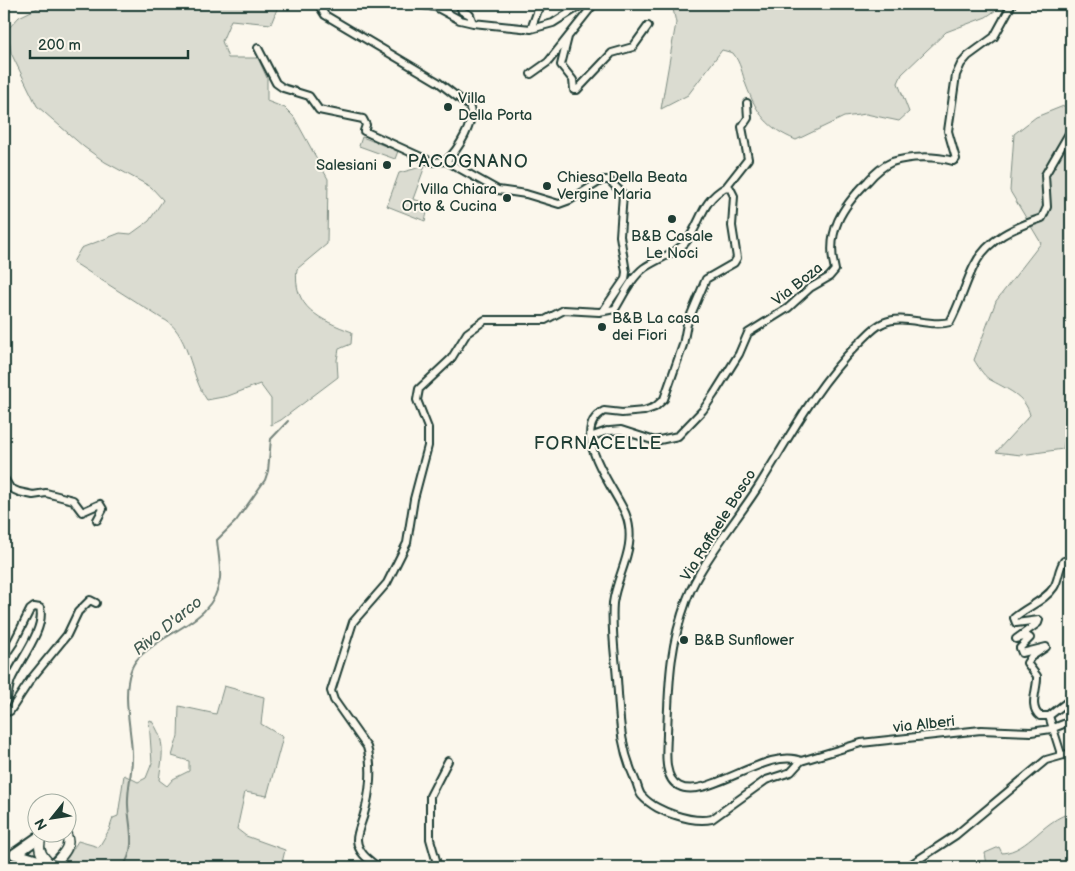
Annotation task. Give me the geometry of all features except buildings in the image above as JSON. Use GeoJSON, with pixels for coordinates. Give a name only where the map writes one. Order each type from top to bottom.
{"type":"FeatureCollection","features":[{"type":"Feature","properties":{"kind":"highway"},"geometry":{"type":"LineString","coordinates":[[15,854],[28,844]]}},
{"type":"Feature","properties":{"kind":"highway"},"geometry":{"type":"LineString","coordinates":[[15,854],[52,864]]}},
{"type":"Feature","properties":{"kind":"highway"},"geometry":{"type":"LineString","coordinates":[[15,854],[29,867]]}},
{"type":"Feature","properties":{"kind":"main road"},"geometry":{"type":"LineString","coordinates":[[39,844],[38,846],[52,864],[67,848],[68,844]]}},
{"type":"Feature","properties":{"kind":"street"},"geometry":{"type":"LineString","coordinates":[[318,4],[324,15],[438,82],[469,106],[471,110],[470,123],[446,161]]}},
{"type":"Feature","properties":{"kind":"street"},"geometry":{"type":"LineString","coordinates":[[416,4],[436,7],[460,20],[473,23],[531,29],[553,23],[583,4]]}},
{"type":"Feature","properties":{"kind":"street"},"geometry":{"type":"LineString","coordinates":[[459,4],[462,11],[470,14],[473,23]]}},
{"type":"Feature","properties":{"kind":"street"},"geometry":{"type":"LineString","coordinates":[[531,29],[538,10],[545,4]]}},
{"type":"Feature","properties":{"kind":"street"},"geometry":{"type":"LineString","coordinates":[[531,74],[548,62],[594,4]]}},
{"type":"Feature","properties":{"kind":"street","name":"Via Boza"},"geometry":{"type":"LineString","coordinates":[[590,437],[608,431],[621,430],[655,441],[678,436],[703,410],[714,394],[739,354],[748,333],[772,320],[797,302],[810,288],[832,274],[834,270],[830,253],[834,229],[844,209],[861,188],[890,163],[930,157],[953,161],[956,159],[948,130],[956,75],[961,64],[968,56],[994,37],[1012,4]]}},
{"type":"Feature","properties":{"kind":"street"},"geometry":{"type":"LineString","coordinates":[[568,38],[562,65],[573,80],[574,90],[577,90],[612,53],[633,47],[648,26]]}},
{"type":"Feature","properties":{"kind":"street"},"geometry":{"type":"LineString","coordinates":[[258,48],[276,83],[283,88],[309,96],[319,110],[363,119],[366,125],[364,131],[432,162],[446,161],[498,190],[526,194],[559,204],[570,200],[602,180],[609,180],[616,185],[623,194],[620,236],[626,272],[625,280],[603,311]]}},
{"type":"Feature","properties":{"kind":"street"},"geometry":{"type":"LineString","coordinates":[[378,867],[362,854],[357,838],[365,811],[371,766],[369,755],[367,748],[334,700],[331,691],[353,622],[387,583],[407,543],[414,499],[428,446],[428,428],[417,400],[418,389],[451,359],[468,333],[485,320],[545,320],[564,310],[603,311],[615,309],[633,280],[643,269],[686,241],[708,200],[726,187],[748,158],[742,127],[748,118],[747,103]]}},
{"type":"Feature","properties":{"kind":"street","name":"Via Raffaele Bosco"},"geometry":{"type":"LineString","coordinates":[[801,761],[795,758],[787,758],[761,765],[697,789],[679,786],[671,778],[666,762],[670,663],[688,597],[712,554],[760,484],[797,420],[832,372],[854,348],[883,323],[899,319],[939,325],[950,322],[975,264],[995,240],[1018,225],[1042,218],[1047,207],[1045,176],[1071,130]]}},
{"type":"Feature","properties":{"kind":"street"},"geometry":{"type":"LineString","coordinates":[[726,187],[730,188],[734,196],[732,226],[736,258],[730,266],[706,279],[687,324],[683,344],[664,399],[655,407],[644,411],[622,413],[604,411],[595,419],[590,430],[596,459],[626,515],[628,526],[630,551],[613,602],[620,732],[626,755],[642,796],[666,813],[704,821],[712,819],[766,780],[791,772],[801,761]]}},
{"type":"Feature","properties":{"kind":"street"},"geometry":{"type":"LineString","coordinates":[[4,478],[12,490],[33,494],[44,492],[74,500],[82,512],[100,504],[102,509],[97,520]]}},
{"type":"Feature","properties":{"kind":"street"},"geometry":{"type":"LineString","coordinates":[[1064,561],[1059,568],[1055,586],[1034,606],[1014,618],[1016,623],[1039,620],[1038,623],[1016,639],[1028,636],[1030,638],[1020,648],[1022,652],[1046,646],[1046,648],[1031,656],[1027,663],[1037,676],[1034,704],[1036,712],[1040,716],[1048,716],[1071,699]]}},
{"type":"Feature","properties":{"kind":"street"},"geometry":{"type":"LineString","coordinates":[[4,713],[10,711],[31,679],[67,635],[83,605],[90,600],[96,602]]}},
{"type":"Feature","properties":{"kind":"street"},"geometry":{"type":"LineString","coordinates":[[4,657],[30,610],[34,607],[40,608],[41,614],[33,640],[12,678],[4,707]]}},
{"type":"Feature","properties":{"kind":"street"},"geometry":{"type":"LineString","coordinates":[[1048,716],[1051,730],[1061,754]]}},
{"type":"Feature","properties":{"kind":"street"},"geometry":{"type":"LineString","coordinates":[[1051,730],[1071,721]]}},
{"type":"Feature","properties":{"kind":"street","name":"via Alberi"},"geometry":{"type":"LineString","coordinates":[[801,761],[846,747],[876,741],[981,730],[1031,732],[1051,730]]}},
{"type":"Feature","properties":{"kind":"street"},"geometry":{"type":"LineString","coordinates":[[907,867],[949,841],[1046,760],[1061,754],[1071,753]]}},
{"type":"Feature","properties":{"kind":"street"},"geometry":{"type":"LineString","coordinates":[[438,867],[430,839],[430,796],[448,761]]}},
{"type":"Feature","properties":{"kind":"shaded area"},"geometry":{"type":"Polygon","coordinates":[[[46,4],[279,4],[271,24],[231,20],[222,41],[228,58],[258,58],[267,78],[267,101],[285,108],[294,117],[328,179],[327,244],[297,269],[297,282],[299,293],[311,310],[319,317],[352,332],[351,344],[339,349],[337,360],[338,377],[281,420],[271,425],[271,399],[260,384],[228,396],[207,400],[201,390],[178,332],[170,324],[73,262],[81,248],[120,233],[131,234],[149,221],[163,200],[151,187],[105,162],[84,147],[37,106],[11,53],[8,29],[19,17],[46,4]]]}},
{"type":"Feature","properties":{"kind":"shaded area"},"geometry":{"type":"Polygon","coordinates":[[[672,4],[1005,4],[986,17],[946,32],[902,74],[898,83],[909,112],[899,121],[866,114],[844,117],[796,140],[770,125],[764,119],[754,104],[736,57],[733,53],[722,50],[688,95],[661,109],[676,23],[672,4]]]}},
{"type":"Feature","properties":{"kind":"shaded area"},"geometry":{"type":"Polygon","coordinates":[[[1071,103],[1071,406],[1063,449],[1021,455],[996,452],[1030,415],[1028,408],[1019,397],[989,379],[974,360],[996,301],[1041,243],[1010,191],[1014,134],[1036,117],[1071,103]]]}},
{"type":"Feature","properties":{"kind":"shaded area"},"geometry":{"type":"Polygon","coordinates":[[[362,137],[398,151],[395,159],[359,146],[362,137]]]}},
{"type":"Feature","properties":{"kind":"shaded area"},"geometry":{"type":"Polygon","coordinates":[[[425,166],[413,199],[429,204],[425,221],[387,206],[399,173],[425,166]]]}},
{"type":"Feature","properties":{"kind":"shaded area"},"geometry":{"type":"Polygon","coordinates":[[[224,686],[264,697],[261,724],[283,737],[267,796],[245,792],[237,829],[246,836],[285,850],[281,867],[62,867],[76,844],[78,844],[78,841],[99,847],[109,830],[113,818],[118,816],[124,775],[138,782],[146,778],[152,763],[149,721],[151,720],[156,728],[161,743],[159,780],[167,786],[173,779],[189,771],[189,761],[172,756],[178,736],[179,706],[216,714],[224,686]]]}},
{"type":"Feature","properties":{"kind":"shaded area"},"geometry":{"type":"Polygon","coordinates":[[[1071,813],[1071,867],[982,867],[987,865],[985,853],[999,847],[1002,853],[1012,851],[1052,822],[1071,813]]]}},
{"type":"Feature","properties":{"kind":"waterway","name":"Rivo D'arco"},"geometry":{"type":"LineString","coordinates":[[123,867],[130,852],[131,844],[128,799],[132,753],[127,700],[128,680],[131,670],[135,662],[144,653],[196,618],[212,601],[220,578],[217,540],[236,521],[265,480],[268,471],[271,439],[288,421]]}},
{"type":"Feature","properties":{"kind":"tunnel"},"geometry":{"type":"LineString","coordinates":[[4,851],[15,854]]}},
{"type":"Feature","properties":{"kind":"place","name":"Villa Della Porta"},"geometry":{"type":"Point","coordinates":[448,107]}},
{"type":"Feature","properties":{"kind":"place","name":"Salesiani"},"geometry":{"type":"Point","coordinates":[387,165]}},
{"type":"Feature","properties":{"kind":"place","name":"Chiesa Della Beata Vergine Maria"},"geometry":{"type":"Point","coordinates":[547,186]}},
{"type":"Feature","properties":{"kind":"place","name":"Villa Chiara Orto & Cucina"},"geometry":{"type":"Point","coordinates":[507,198]}},
{"type":"Feature","properties":{"kind":"place","name":"B&B Casale Le Noci"},"geometry":{"type":"Point","coordinates":[672,219]}},
{"type":"Feature","properties":{"kind":"place","name":"B&B La casa dei Fiori"},"geometry":{"type":"Point","coordinates":[602,327]}},
{"type":"Feature","properties":{"kind":"place","name":"B&B Sunflower"},"geometry":{"type":"Point","coordinates":[684,640]}},
{"type":"Feature","properties":{"kind":"district","name":"PACOGNANO"},"geometry":{"type":"Point","coordinates":[468,161]}},
{"type":"Feature","properties":{"kind":"district","name":"FORNACELLE"},"geometry":{"type":"Point","coordinates":[598,443]}}]}
